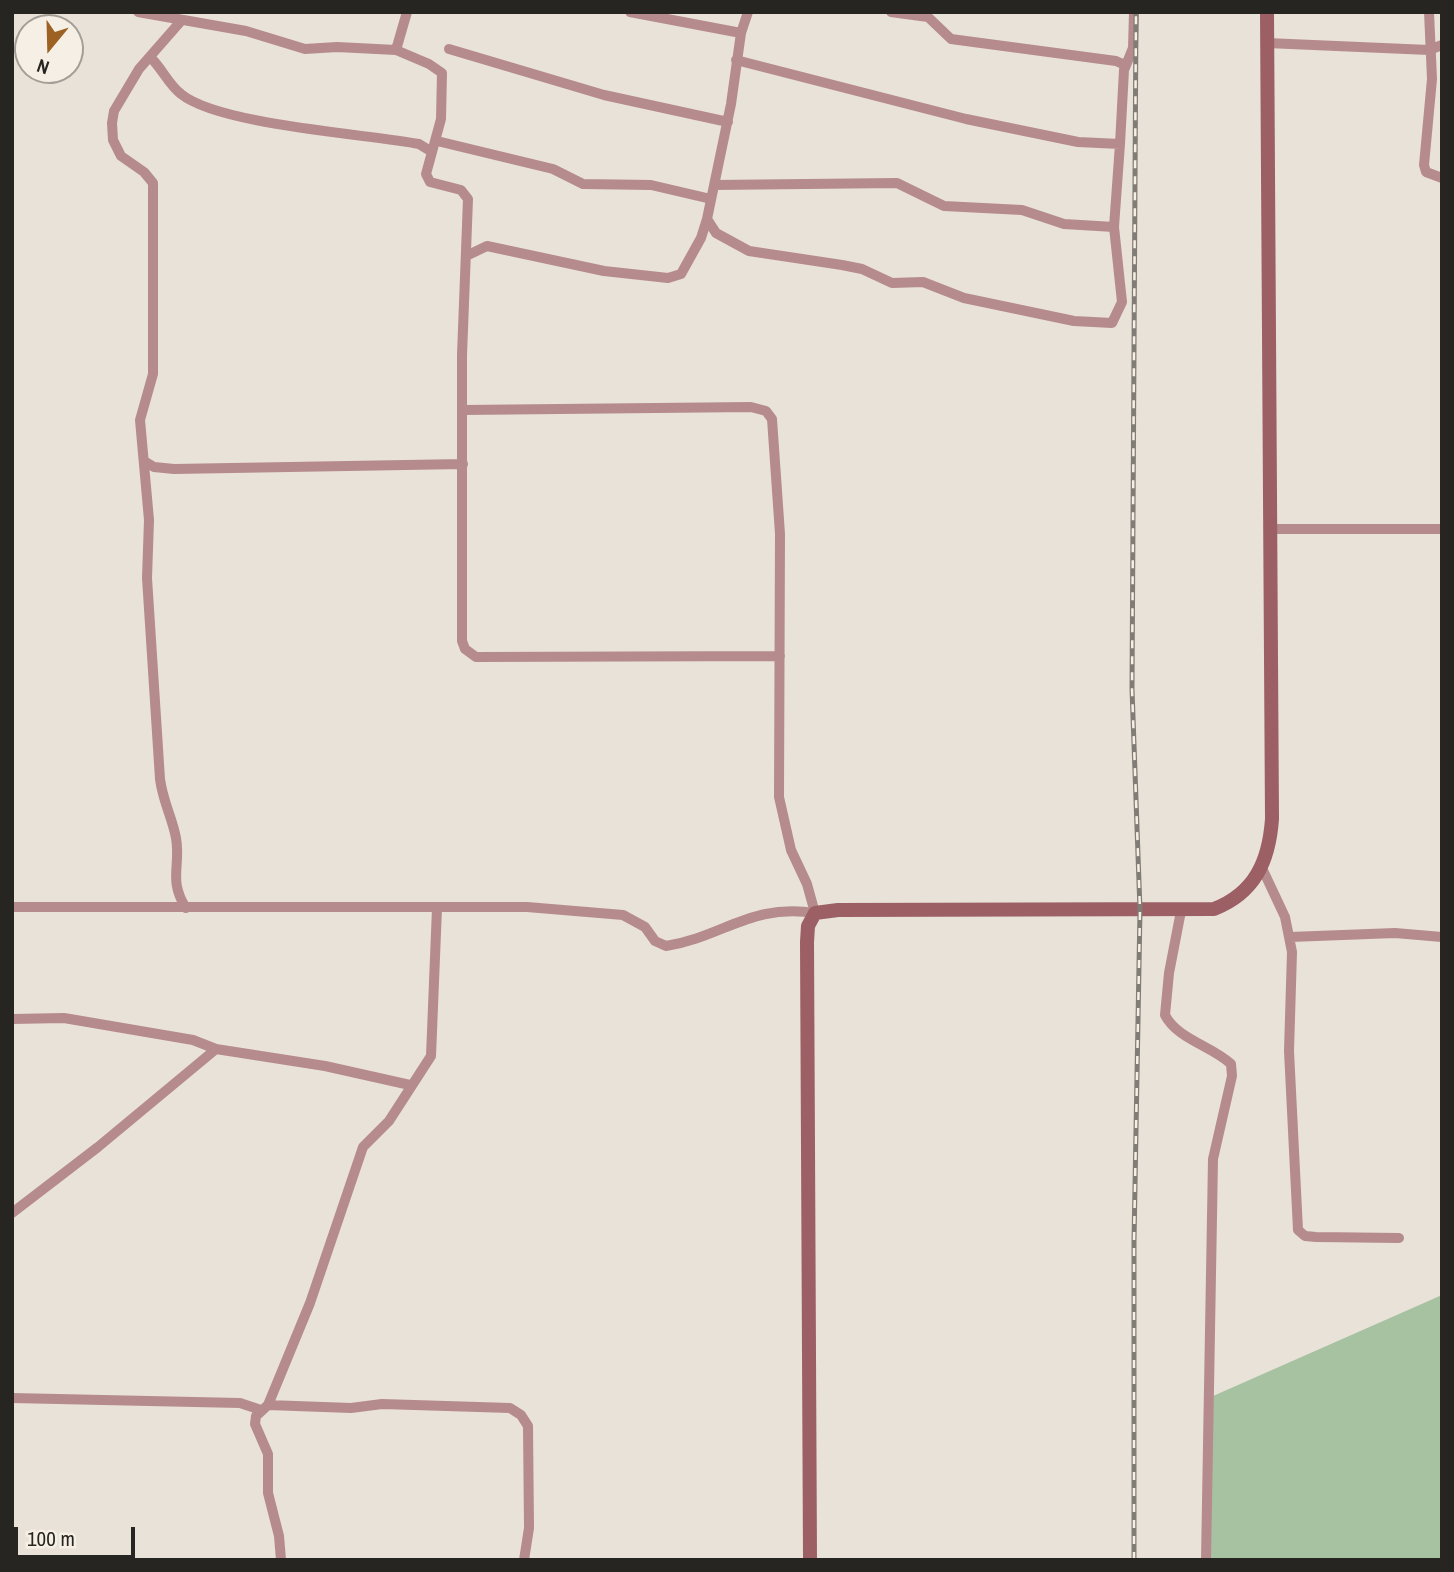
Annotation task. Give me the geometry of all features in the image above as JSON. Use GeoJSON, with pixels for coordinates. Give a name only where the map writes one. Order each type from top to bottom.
{"type":"FeatureCollection","features":[{"type":"Feature","properties":{"kind":"street"},"geometry":{"type":"LineString","coordinates":[[138,12],[246,30],[305,50],[337,47],[396,50],[429,64],[442,73],[438,141],[432,152],[426,179],[440,186],[461,190],[468,199],[463,410],[462,641],[465,649],[475,657],[780,656]]}},
{"type":"Feature","properties":{"kind":"street"},"geometry":{"type":"LineString","coordinates":[[214,24],[219,12]]}},
{"type":"Feature","properties":{"kind":"street"},"geometry":{"type":"LineString","coordinates":[[396,50],[407,12]]}},
{"type":"Feature","properties":{"kind":"street"},"geometry":{"type":"LineString","coordinates":[[630,12],[741,33]]}},
{"type":"Feature","properties":{"kind":"street"},"geometry":{"type":"LineString","coordinates":[[466,256],[478,248],[496,247],[604,271],[675,278],[681,274],[701,238],[707,219],[728,122],[741,33],[748,12]]}},
{"type":"Feature","properties":{"kind":"street"},"geometry":{"type":"LineString","coordinates":[[891,12],[928,17],[951,39],[1116,61],[1125,65]]}},
{"type":"Feature","properties":{"kind":"street"},"geometry":{"type":"LineString","coordinates":[[707,219],[716,233],[749,251],[842,265],[892,283],[923,282],[986,303],[1074,321],[1102,323],[1116,320],[1122,302],[1114,227],[1125,65],[1133,48],[1133,12]]}},
{"type":"Feature","properties":{"kind":"street"},"geometry":{"type":"LineString","coordinates":[[12,907],[527,907],[624,915],[645,927],[655,941],[666,946],[760,913],[790,909],[815,913],[852,909],[1181,911],[1214,909],[1232,902],[1248,889],[1262,868],[1270,841],[1272,819],[1267,12]]}},
{"type":"Feature","properties":{"kind":"street"},"geometry":{"type":"LineString","coordinates":[[1429,12],[1432,79],[1424,165],[1426,172],[1442,178]]}},
{"type":"Feature","properties":{"kind":"street"},"geometry":{"type":"LineString","coordinates":[[181,21],[138,69],[114,111],[112,123],[113,141],[121,156],[144,172],[153,183],[154,360],[153,374],[140,420],[149,520],[147,578],[160,779],[163,804],[176,835],[175,885],[186,908]]}},
{"type":"Feature","properties":{"kind":"street"},"geometry":{"type":"LineString","coordinates":[[1267,43],[1429,50],[1442,45]]}},
{"type":"Feature","properties":{"kind":"street"},"geometry":{"type":"LineString","coordinates":[[449,49],[604,95],[728,122]]}},
{"type":"Feature","properties":{"kind":"street"},"geometry":{"type":"LineString","coordinates":[[149,57],[181,94],[195,103],[262,120],[419,144],[432,152]]}},
{"type":"Feature","properties":{"kind":"street"},"geometry":{"type":"LineString","coordinates":[[737,60],[966,119],[1078,142],[1120,144]]}},
{"type":"Feature","properties":{"kind":"street"},"geometry":{"type":"LineString","coordinates":[[438,141],[553,169],[583,184],[651,185],[711,199]]}},
{"type":"Feature","properties":{"kind":"street"},"geometry":{"type":"LineString","coordinates":[[714,185],[897,183],[944,206],[1022,210],[1064,223],[1114,227]]}},
{"type":"Feature","properties":{"kind":"street"},"geometry":{"type":"LineString","coordinates":[[463,410],[751,407],[766,411],[772,419],[780,534],[781,816],[815,913],[808,926],[807,942],[810,1560]]}},
{"type":"Feature","properties":{"kind":"street"},"geometry":{"type":"LineString","coordinates":[[144,461],[154,467],[174,469],[463,464]]}},
{"type":"Feature","properties":{"kind":"street"},"geometry":{"type":"LineString","coordinates":[[1269,529],[1442,529]]}},
{"type":"Feature","properties":{"kind":"street"},"geometry":{"type":"LineString","coordinates":[[1262,868],[1285,917],[1290,937],[1289,1051],[1298,1230],[1300,1234],[1316,1237],[1399,1238]]}},
{"type":"Feature","properties":{"kind":"street"},"geometry":{"type":"LineString","coordinates":[[281,1560],[279,1536],[268,1493],[268,1454],[255,1424],[265,1408],[310,1303],[363,1147],[389,1121],[431,1056],[437,908]]}},
{"type":"Feature","properties":{"kind":"street"},"geometry":{"type":"LineString","coordinates":[[1181,911],[1169,973],[1166,1015],[1179,1031],[1223,1056],[1231,1064],[1232,1076],[1213,1159],[1206,1560]]}},
{"type":"Feature","properties":{"kind":"street"},"geometry":{"type":"LineString","coordinates":[[1290,937],[1395,933],[1442,937]]}},
{"type":"Feature","properties":{"kind":"street"},"geometry":{"type":"LineString","coordinates":[[12,1019],[64,1018],[193,1040],[216,1049],[325,1066],[410,1085]]}},
{"type":"Feature","properties":{"kind":"street"},"geometry":{"type":"LineString","coordinates":[[12,1213],[99,1147],[216,1049]]}},
{"type":"Feature","properties":{"kind":"street"},"geometry":{"type":"LineString","coordinates":[[12,1398],[240,1403],[265,1408],[351,1408],[382,1404],[510,1408],[522,1415],[528,1426],[529,1528],[524,1560]]}},
{"type":"Feature","properties":{"kind":"green space"},"geometry":{"type":"Polygon","coordinates":[[[1442,1295],[1442,1560],[1203,1560],[1204,1400],[1442,1295]]]}},
{"type":"Feature","properties":{"kind":"railway"},"geometry":{"type":"LineString","coordinates":[[1134,1560],[1134,1241],[1140,910],[1132,689],[1136,12]]}}]}
